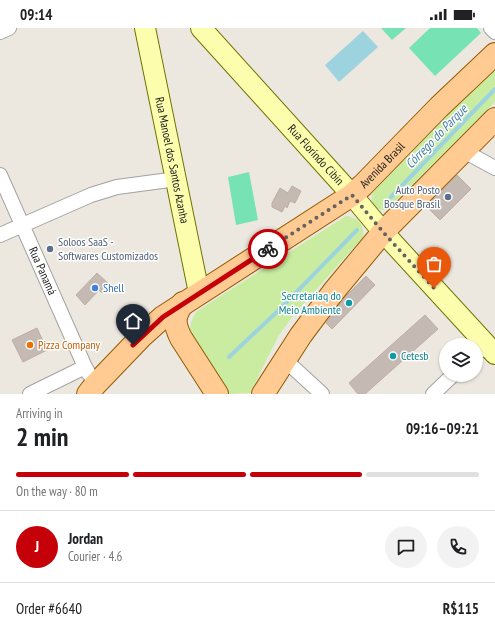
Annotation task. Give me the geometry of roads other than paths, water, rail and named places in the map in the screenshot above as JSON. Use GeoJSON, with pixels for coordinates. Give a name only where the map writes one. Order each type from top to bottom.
{"type":"FeatureCollection","features":[{"type":"Feature","properties":{"kind":"main road","name":"Rua Manoel dos Santos Azanha"},"geometry":{"type":"LineString","coordinates":[[145,28],[177,180],[191,298]]}},
{"type":"Feature","properties":{"kind":"main road"},"geometry":{"type":"LineString","coordinates":[[151,56],[151,42],[156,28]]}},
{"type":"Feature","properties":{"kind":"main road","name":"Rua Florindo Cibin"},"geometry":{"type":"LineString","coordinates":[[201,29],[352,195],[486,351]]}},
{"type":"Feature","properties":{"kind":"main road","name":"Avenida Brasil"},"geometry":{"type":"LineString","coordinates":[[89,382],[163,317],[352,195],[439,107],[495,54]]}},
{"type":"Feature","properties":{"kind":"main road"},"geometry":{"type":"LineString","coordinates":[[263,394],[301,336],[334,290],[383,232],[495,119]]}},
{"type":"Feature","properties":{"kind":"main road"},"geometry":{"type":"LineString","coordinates":[[191,298],[177,311],[175,320],[176,329],[217,394]]}},
{"type":"Feature","properties":{"kind":"main road"},"geometry":{"type":"LineString","coordinates":[[143,335],[152,332],[161,332],[169,335],[208,394]]}},
{"type":"Feature","properties":{"kind":"street"},"geometry":{"type":"LineString","coordinates":[[0,32],[9,28]]}},
{"type":"Feature","properties":{"kind":"street"},"geometry":{"type":"LineString","coordinates":[[491,28],[495,32]]}},
{"type":"Feature","properties":{"kind":"street"},"geometry":{"type":"LineString","coordinates":[[464,150],[495,168]]}},
{"type":"Feature","properties":{"kind":"street","name":"Rua Panamá"},"geometry":{"type":"LineString","coordinates":[[0,175],[23,225],[89,382]]}},
{"type":"Feature","properties":{"kind":"street"},"geometry":{"type":"LineString","coordinates":[[0,235],[91,195],[117,187],[177,180]]}},
{"type":"Feature","properties":{"kind":"street"},"geometry":{"type":"LineString","coordinates":[[285,360],[322,394]]}},
{"type":"Feature","properties":{"kind":"street"},"geometry":{"type":"LineString","coordinates":[[30,394],[89,382]]}},
{"type":"Feature","properties":{"kind":"street"},"geometry":{"type":"LineString","coordinates":[[433,394],[446,382]]}},
{"type":"Feature","properties":{"kind":"water"},"geometry":{"type":"Polygon","coordinates":[[[363,31],[378,47],[339,82],[325,65],[363,31]]]}},
{"type":"Feature","properties":{"kind":"waterway","name":"Córrego do Parque"},"geometry":{"type":"LineString","coordinates":[[391,197],[495,89]]}},
{"type":"Feature","properties":{"kind":"waterway","name":"Córrego do Parque"},"geometry":{"type":"LineString","coordinates":[[229,357],[280,309],[357,230]]}},
{"type":"Feature","properties":{"kind":"place","name":"Auto Posto Bosque Brasil"},"geometry":{"type":"Point","coordinates":[448,197]}},
{"type":"Feature","properties":{"kind":"place","name":"Soloos SaaS - Softwares Customizados"},"geometry":{"type":"Point","coordinates":[50,249]}},
{"type":"Feature","properties":{"kind":"place","name":"Shell"},"geometry":{"type":"Point","coordinates":[95,288]}},
{"type":"Feature","properties":{"kind":"place","name":"Secretariaq do Meio Ambiente"},"geometry":{"type":"Point","coordinates":[349,303]}},
{"type":"Feature","properties":{"kind":"place","name":"Pizza Company"},"geometry":{"type":"Point","coordinates":[30,345]}},
{"type":"Feature","properties":{"kind":"place","name":"Cetesb"},"geometry":{"type":"Point","coordinates":[393,356]}}]}
